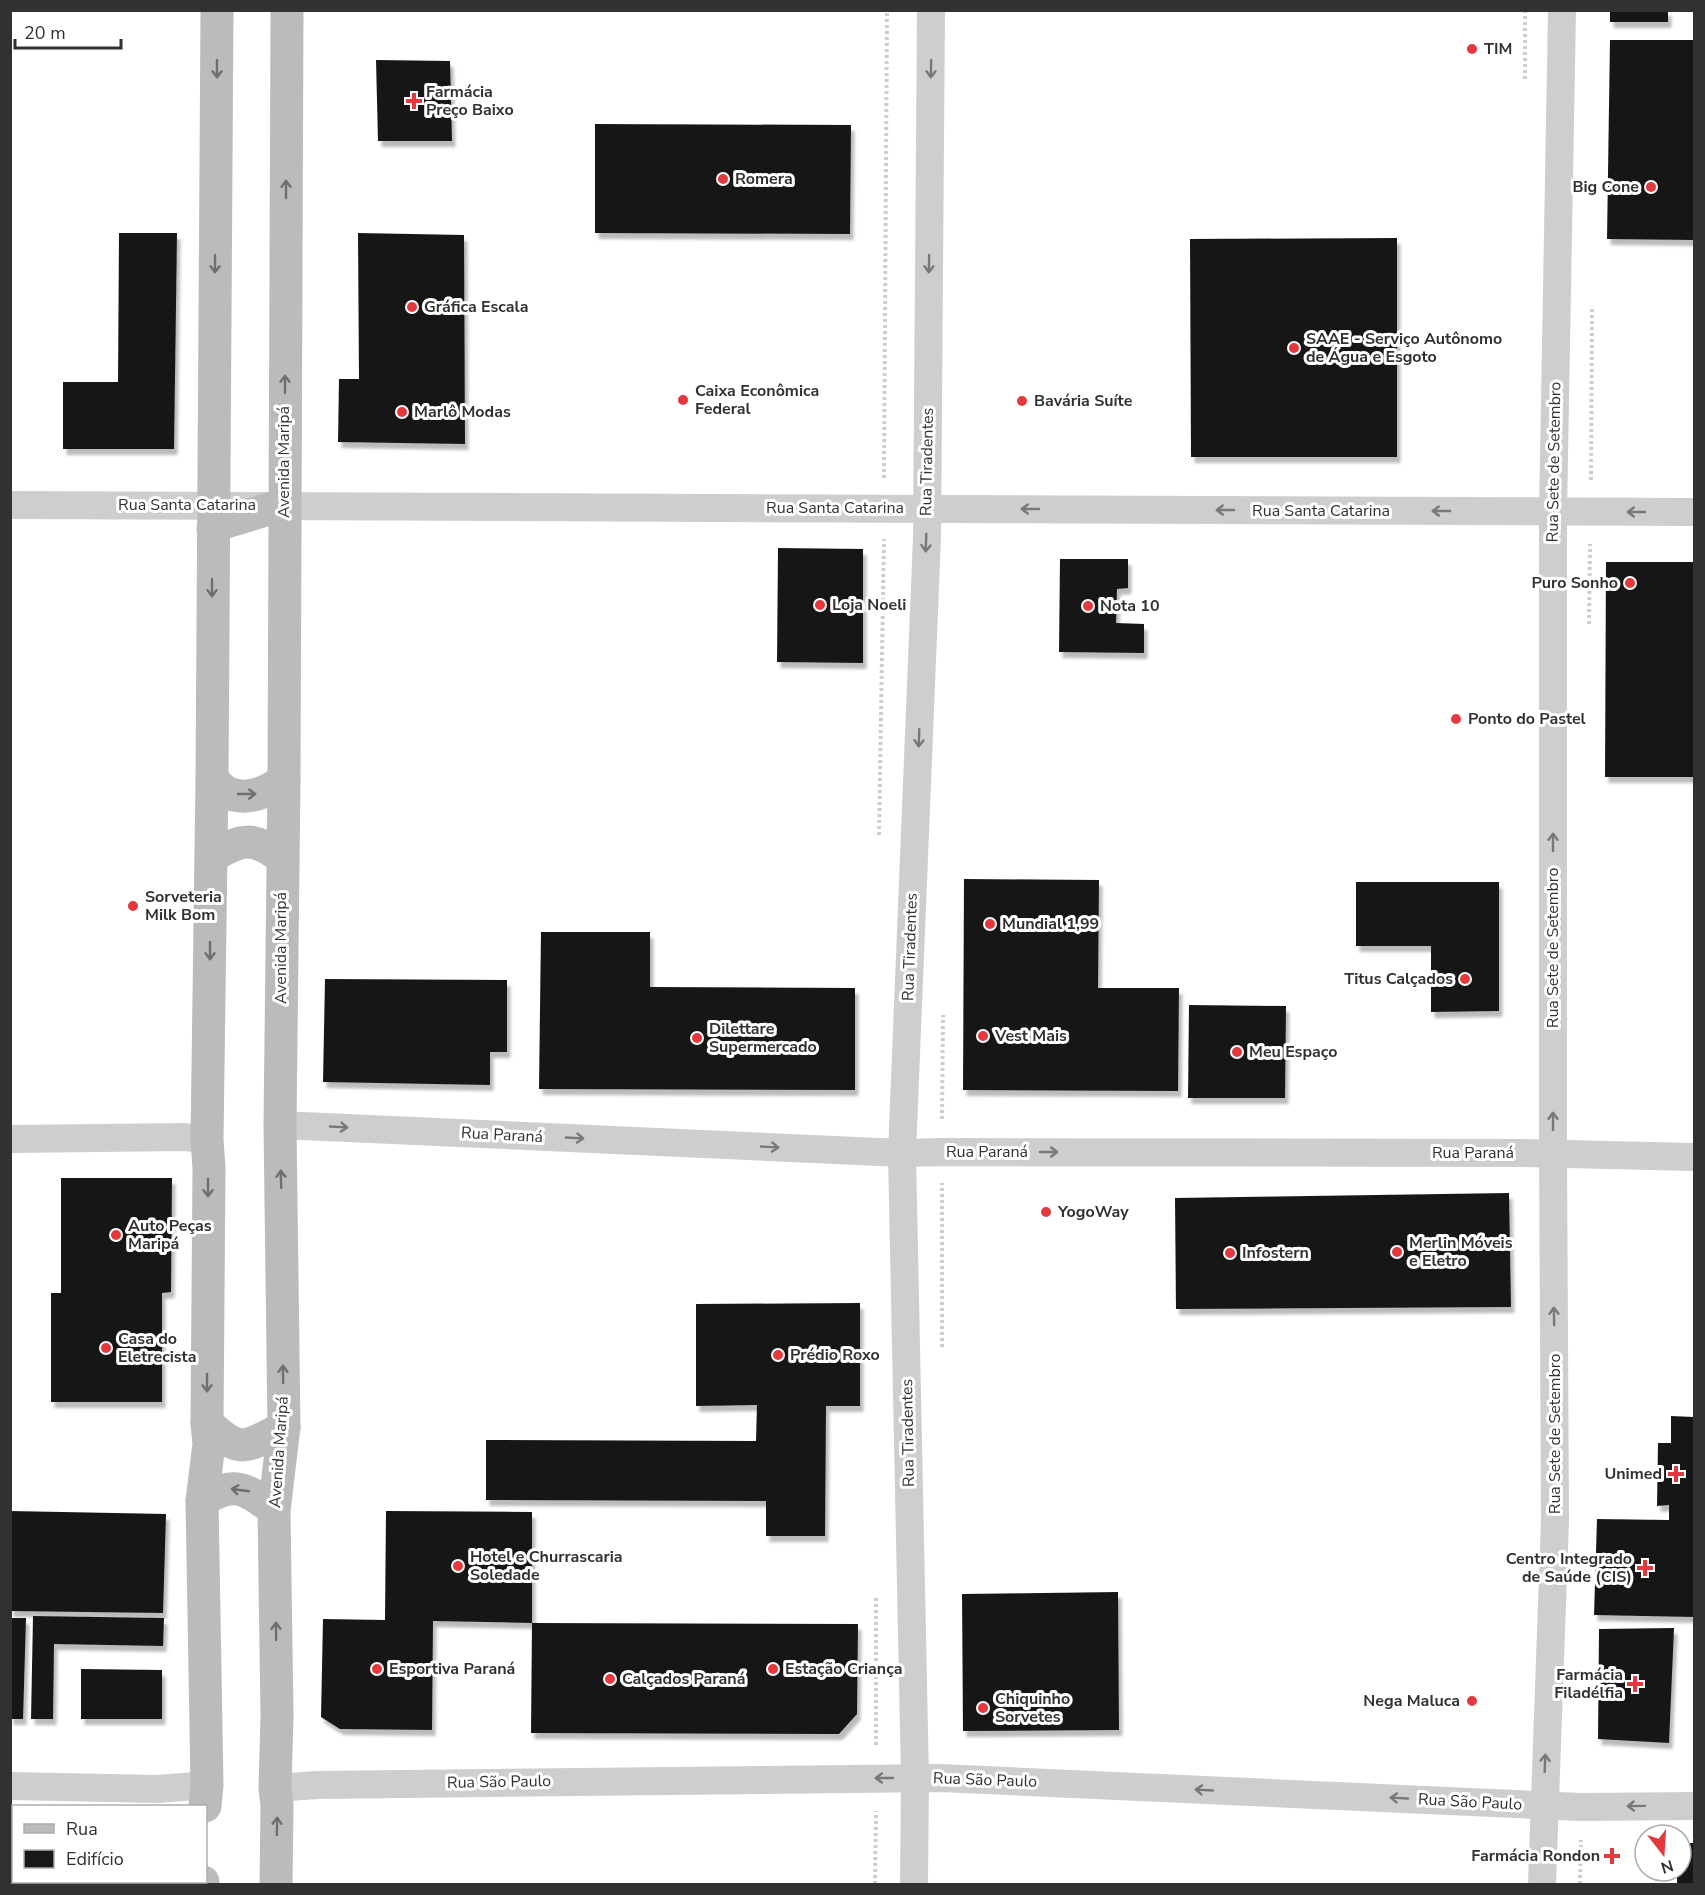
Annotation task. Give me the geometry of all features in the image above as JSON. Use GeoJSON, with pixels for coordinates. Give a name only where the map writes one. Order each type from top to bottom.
{"type":"FeatureCollection","features":[{"type":"Feature","properties":{"kind":"main road"},"geometry":{"type":"LineString","coordinates":[[206,1796],[202,1501],[209,1444],[207,1423],[209,1168],[207,1140],[212,779],[217,10]]}},
{"type":"Feature","properties":{"kind":"main road","name":"Avenida Maripá"},"geometry":{"type":"LineString","coordinates":[[276,1884],[277,1716],[274,1510],[284,1427],[280,1125],[284,780],[281,506],[286,10]]}},
{"type":"Feature","properties":{"kind":"main road"},"geometry":{"type":"LineString","coordinates":[[213,517],[223,523],[281,506]]}},
{"type":"Feature","properties":{"kind":"main road"},"geometry":{"type":"LineString","coordinates":[[212,779],[227,792],[249,796],[270,791],[284,780]]}},
{"type":"Feature","properties":{"kind":"main road"},"geometry":{"type":"LineString","coordinates":[[211,857],[234,843],[251,842],[268,847],[282,858]]}},
{"type":"Feature","properties":{"kind":"main road"},"geometry":{"type":"LineString","coordinates":[[207,1423],[225,1440],[241,1446],[259,1441],[284,1427]]}},
{"type":"Feature","properties":{"kind":"main road"},"geometry":{"type":"LineString","coordinates":[[202,1501],[217,1491],[232,1488],[249,1491],[274,1510]]}},
{"type":"Feature","properties":{"kind":"street","name":"Rua Tiradentes"},"geometry":{"type":"LineString","coordinates":[[914,1884],[915,1778],[902,1153],[927,508],[931,10]]}},
{"type":"Feature","properties":{"kind":"street","name":"Rua Sete de Setembro"},"geometry":{"type":"LineString","coordinates":[[1542,1884],[1543,1805],[1556,1520],[1553,1154],[1553,513],[1562,10]]}},
{"type":"Feature","properties":{"kind":"street","name":"Rua Santa Catarina"},"geometry":{"type":"LineString","coordinates":[[10,505],[213,517]]}},
{"type":"Feature","properties":{"kind":"street","name":"Rua Santa Catarina"},"geometry":{"type":"LineString","coordinates":[[281,506],[1695,513]]}},
{"type":"Feature","properties":{"kind":"street","name":"Rua Paraná"},"geometry":{"type":"LineString","coordinates":[[280,1125],[902,1153],[1553,1154],[1695,1157]]}},
{"type":"Feature","properties":{"kind":"street"},"geometry":{"type":"LineString","coordinates":[[10,1139],[185,1137],[207,1140]]}},
{"type":"Feature","properties":{"kind":"street","name":"Rua São Paulo"},"geometry":{"type":"LineString","coordinates":[[275,1788],[317,1785],[915,1778],[1543,1805],[1695,1806]]}},
{"type":"Feature","properties":{"kind":"street"},"geometry":{"type":"LineString","coordinates":[[10,1786],[158,1789],[206,1796]]}},
{"type":"Feature","properties":{"kind":"building"},"geometry":{"type":"Polygon","coordinates":[[[1610,10],[1668,10],[1668,22],[1610,22],[1610,10]]]}},
{"type":"Feature","properties":{"kind":"building"},"geometry":{"type":"Polygon","coordinates":[[[1610,40],[1694,40],[1694,240],[1607,239],[1610,40]]]}},
{"type":"Feature","properties":{"kind":"building","name":"Farmácia Preço Baixo"},"geometry":{"type":"Polygon","coordinates":[[[376,60],[450,61],[452,141],[378,141],[376,60]]]}},
{"type":"Feature","properties":{"kind":"building","name":"Romera"},"geometry":{"type":"Polygon","coordinates":[[[595,124],[851,125],[850,234],[595,233],[595,124]]]}},
{"type":"Feature","properties":{"kind":"building"},"geometry":{"type":"Polygon","coordinates":[[[119,233],[177,233],[174,449],[63,449],[63,382],[118,382],[119,233]]]}},
{"type":"Feature","properties":{"kind":"building","name":"Gráfica Escala"},"geometry":{"type":"Polygon","coordinates":[[[358,233],[464,235],[465,444],[338,442],[339,379],[359,379],[358,233]]]}},
{"type":"Feature","properties":{"kind":"building","name":"SAAE - Serviço Autônomo de Água e Esgoto"},"geometry":{"type":"Polygon","coordinates":[[[1397,238],[1397,457],[1191,457],[1190,239],[1397,238]]]}},
{"type":"Feature","properties":{"kind":"building","name":"Loja Noeli"},"geometry":{"type":"Polygon","coordinates":[[[778,548],[863,549],[863,663],[777,662],[778,548]]]}},
{"type":"Feature","properties":{"kind":"building","name":"Nota 10"},"geometry":{"type":"Polygon","coordinates":[[[1060,559],[1128,559],[1128,588],[1117,589],[1116,623],[1144,624],[1144,653],[1059,652],[1060,559]]]}},
{"type":"Feature","properties":{"kind":"building"},"geometry":{"type":"Polygon","coordinates":[[[1606,562],[1694,562],[1694,777],[1605,777],[1606,562]]]}},
{"type":"Feature","properties":{"kind":"building"},"geometry":{"type":"Polygon","coordinates":[[[964,879],[1099,880],[1098,988],[1179,988],[1178,1091],[963,1090],[964,879]]]}},
{"type":"Feature","properties":{"kind":"building","name":"Titus Calçados"},"geometry":{"type":"Polygon","coordinates":[[[1356,882],[1499,882],[1499,1011],[1431,1012],[1431,946],[1356,946],[1356,882]]]}},
{"type":"Feature","properties":{"kind":"building","name":"Dilettare Supermercado"},"geometry":{"type":"Polygon","coordinates":[[[541,932],[650,932],[650,987],[855,988],[855,1090],[539,1089],[541,932]]]}},
{"type":"Feature","properties":{"kind":"building"},"geometry":{"type":"Polygon","coordinates":[[[325,979],[507,980],[507,1052],[490,1052],[490,1085],[323,1082],[325,979]]]}},
{"type":"Feature","properties":{"kind":"building","name":"Meu Espaço"},"geometry":{"type":"Polygon","coordinates":[[[1189,1005],[1286,1006],[1285,1098],[1188,1098],[1189,1005]]]}},
{"type":"Feature","properties":{"kind":"building"},"geometry":{"type":"Polygon","coordinates":[[[61,1178],[172,1178],[171,1292],[162,1293],[162,1402],[51,1402],[51,1293],[61,1293],[61,1178]]]}},
{"type":"Feature","properties":{"kind":"building","name":"Merlin Móveis e Eletro"},"geometry":{"type":"Polygon","coordinates":[[[1509,1193],[1511,1307],[1176,1309],[1175,1198],[1509,1193]]]}},
{"type":"Feature","properties":{"kind":"building"},"geometry":{"type":"Polygon","coordinates":[[[860,1303],[860,1406],[826,1406],[825,1536],[766,1536],[766,1501],[486,1500],[486,1440],[756,1441],[757,1405],[696,1406],[696,1304],[860,1303]]]}},
{"type":"Feature","properties":{"kind":"building","name":"Centro Integrado de Saúde (CIS)"},"geometry":{"type":"Polygon","coordinates":[[[1671,1416],[1694,1417],[1694,1617],[1594,1615],[1597,1519],[1669,1520],[1669,1505],[1657,1506],[1658,1443],[1671,1443],[1671,1416]]]}},
{"type":"Feature","properties":{"kind":"building"},"geometry":{"type":"Polygon","coordinates":[[[10,1511],[166,1514],[163,1613],[10,1611],[10,1511]]]}},
{"type":"Feature","properties":{"kind":"building"},"geometry":{"type":"Polygon","coordinates":[[[386,1511],[532,1512],[532,1623],[433,1621],[432,1730],[340,1729],[321,1717],[323,1619],[385,1620],[386,1511]]]}},
{"type":"Feature","properties":{"kind":"building"},"geometry":{"type":"Polygon","coordinates":[[[1118,1592],[1119,1730],[963,1731],[962,1594],[1118,1592]]]}},
{"type":"Feature","properties":{"kind":"building"},"geometry":{"type":"Polygon","coordinates":[[[33,1616],[164,1618],[163,1646],[54,1644],[53,1719],[31,1719],[33,1616]]]}},
{"type":"Feature","properties":{"kind":"building"},"geometry":{"type":"Polygon","coordinates":[[[10,1618],[26,1618],[23,1719],[10,1719],[10,1618]]]}},
{"type":"Feature","properties":{"kind":"building"},"geometry":{"type":"Polygon","coordinates":[[[532,1623],[858,1624],[857,1714],[839,1734],[531,1733],[532,1623]]]}},
{"type":"Feature","properties":{"kind":"building","name":"Farmácia Filadélfia"},"geometry":{"type":"Polygon","coordinates":[[[1674,1628],[1669,1743],[1598,1739],[1599,1629],[1674,1628]]]}},
{"type":"Feature","properties":{"kind":"building"},"geometry":{"type":"Polygon","coordinates":[[[81,1669],[162,1670],[162,1719],[81,1719],[81,1669]]]}},
{"type":"Feature","properties":{"kind":"building"},"geometry":{"type":"Polygon","coordinates":[[[1694,1843],[1694,1884],[1677,1884],[1693,1883],[1694,1843]]]}},
{"type":"Feature","properties":{"kind":"place","name":"TIM"},"geometry":{"type":"Point","coordinates":[1472,49]}},
{"type":"Feature","properties":{"kind":"place","name":"Farmácia Preço Baixo"},"geometry":{"type":"Point","coordinates":[414,101]}},
{"type":"Feature","properties":{"kind":"place","name":"Romera"},"geometry":{"type":"Point","coordinates":[723,179]}},
{"type":"Feature","properties":{"kind":"place","name":"Big Cone"},"geometry":{"type":"Point","coordinates":[1651,187]}},
{"type":"Feature","properties":{"kind":"place","name":"Gráfica Escala"},"geometry":{"type":"Point","coordinates":[412,307]}},
{"type":"Feature","properties":{"kind":"place","name":"SAAE - Serviço Autônomo de Água e Esgoto"},"geometry":{"type":"Point","coordinates":[1294,348]}},
{"type":"Feature","properties":{"kind":"place","name":"Caixa Econômica Federal"},"geometry":{"type":"Point","coordinates":[683,400]}},
{"type":"Feature","properties":{"kind":"place","name":"Bavária Suíte"},"geometry":{"type":"Point","coordinates":[1022,401]}},
{"type":"Feature","properties":{"kind":"place","name":"Marlô Modas"},"geometry":{"type":"Point","coordinates":[402,412]}},
{"type":"Feature","properties":{"kind":"place","name":"Puro Sonho"},"geometry":{"type":"Point","coordinates":[1630,583]}},
{"type":"Feature","properties":{"kind":"place","name":"Loja Noeli"},"geometry":{"type":"Point","coordinates":[820,605]}},
{"type":"Feature","properties":{"kind":"place","name":"Nota 10"},"geometry":{"type":"Point","coordinates":[1088,606]}},
{"type":"Feature","properties":{"kind":"place","name":"Ponto do Pastel"},"geometry":{"type":"Point","coordinates":[1456,719]}},
{"type":"Feature","properties":{"kind":"place","name":"Sorveteria Milk Bom"},"geometry":{"type":"Point","coordinates":[133,906]}},
{"type":"Feature","properties":{"kind":"place","name":"Mundial 1,99"},"geometry":{"type":"Point","coordinates":[990,924]}},
{"type":"Feature","properties":{"kind":"place","name":"Titus Calçados"},"geometry":{"type":"Point","coordinates":[1465,979]}},
{"type":"Feature","properties":{"kind":"place","name":"Vest Mais"},"geometry":{"type":"Point","coordinates":[983,1036]}},
{"type":"Feature","properties":{"kind":"place","name":"Dilettare Supermercado"},"geometry":{"type":"Point","coordinates":[697,1038]}},
{"type":"Feature","properties":{"kind":"place","name":"Meu Espaço"},"geometry":{"type":"Point","coordinates":[1237,1052]}},
{"type":"Feature","properties":{"kind":"place","name":"YogoWay"},"geometry":{"type":"Point","coordinates":[1046,1212]}},
{"type":"Feature","properties":{"kind":"place","name":"Auto Peças Maripá"},"geometry":{"type":"Point","coordinates":[116,1235]}},
{"type":"Feature","properties":{"kind":"place","name":"Merlin Móveis e Eletro"},"geometry":{"type":"Point","coordinates":[1397,1252]}},
{"type":"Feature","properties":{"kind":"place","name":"Infostern"},"geometry":{"type":"Point","coordinates":[1230,1253]}},
{"type":"Feature","properties":{"kind":"place","name":"Casa do Eletrecista"},"geometry":{"type":"Point","coordinates":[106,1348]}},
{"type":"Feature","properties":{"kind":"place","name":"Prédio Roxo"},"geometry":{"type":"Point","coordinates":[778,1355]}},
{"type":"Feature","properties":{"kind":"place","name":"Unimed"},"geometry":{"type":"Point","coordinates":[1676,1474]}},
{"type":"Feature","properties":{"kind":"place","name":"Hotel e Churrascaria Soledade"},"geometry":{"type":"Point","coordinates":[458,1566]}},
{"type":"Feature","properties":{"kind":"place","name":"Centro Integrado de Saúde (CIS)"},"geometry":{"type":"Point","coordinates":[1645,1568]}},
{"type":"Feature","properties":{"kind":"place","name":"Esportiva Paraná"},"geometry":{"type":"Point","coordinates":[377,1669]}},
{"type":"Feature","properties":{"kind":"place","name":"Estação Criança"},"geometry":{"type":"Point","coordinates":[773,1669]}},
{"type":"Feature","properties":{"kind":"place","name":"Calçados Paraná"},"geometry":{"type":"Point","coordinates":[610,1679]}},
{"type":"Feature","properties":{"kind":"place","name":"Farmácia Filadélfia"},"geometry":{"type":"Point","coordinates":[1635,1684]}},
{"type":"Feature","properties":{"kind":"place","name":"Nega Maluca"},"geometry":{"type":"Point","coordinates":[1472,1701]}},
{"type":"Feature","properties":{"kind":"place","name":"Chiquinho Sorvetes"},"geometry":{"type":"Point","coordinates":[983,1708]}},
{"type":"Feature","properties":{"kind":"place","name":"Farmácia Rondon"},"geometry":{"type":"Point","coordinates":[1612,1856]}}]}
